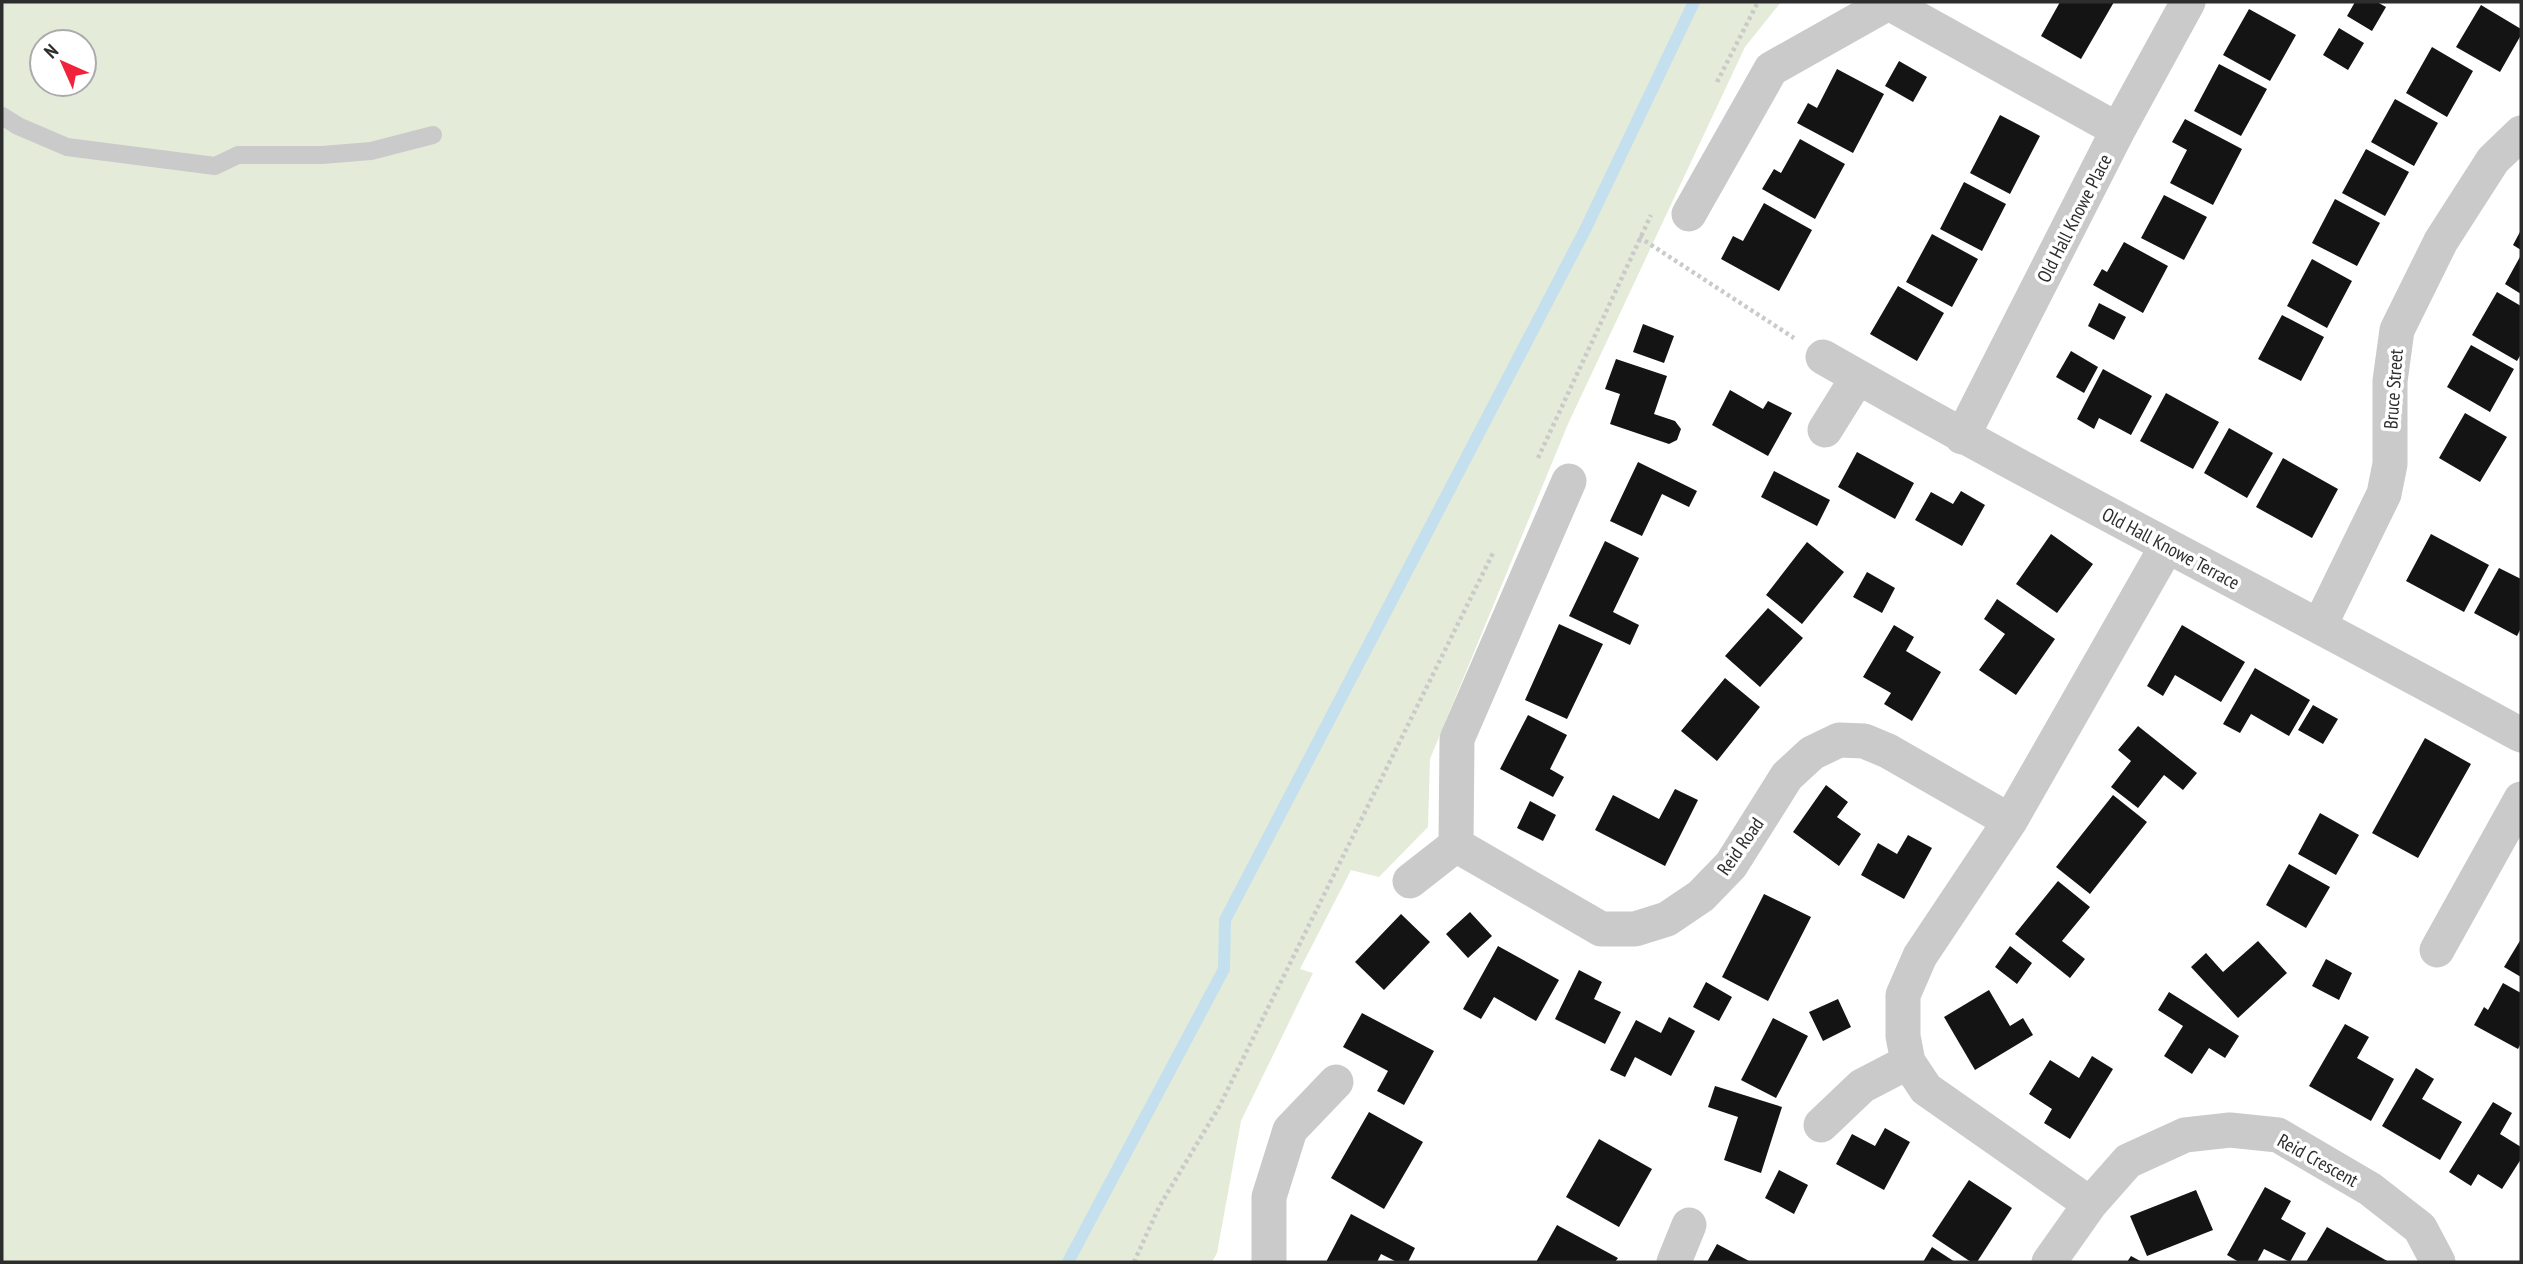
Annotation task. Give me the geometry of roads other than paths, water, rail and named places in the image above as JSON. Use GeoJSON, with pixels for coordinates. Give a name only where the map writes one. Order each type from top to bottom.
{"type":"FeatureCollection","features":[{"type":"Feature","properties":{"kind":"street"},"geometry":{"type":"LineString","coordinates":[[1689,214],[1771,69],[1889,2],[2119,130]]}},
{"type":"Feature","properties":{"kind":"street","name":"Old Hall Knowe Place"},"geometry":{"type":"LineString","coordinates":[[1962,437],[2119,130],[2188,2]]}},
{"type":"Feature","properties":{"kind":"street","name":"Bruce Street"},"geometry":{"type":"LineString","coordinates":[[2320,625],[2384,494],[2390,464],[2390,381],[2397,330],[2441,241],[2493,160],[2521,133]]}},
{"type":"Feature","properties":{"kind":"street","name":"Old Hall Knowe Terrace"},"geometry":{"type":"LineString","coordinates":[[1823,358],[1962,437],[2521,734]]}},
{"type":"Feature","properties":{"kind":"street"},"geometry":{"type":"LineString","coordinates":[[1825,430],[1858,377]]}},
{"type":"Feature","properties":{"kind":"street"},"geometry":{"type":"LineString","coordinates":[[1410,881],[1456,845],[1457,739],[1569,481]]}},
{"type":"Feature","properties":{"kind":"street"},"geometry":{"type":"LineString","coordinates":[[2090,1203],[1926,1090],[1908,1062],[1903,1036],[1903,995],[1920,956],[2010,821],[2167,546]]}},
{"type":"Feature","properties":{"kind":"street","name":"Reid Road"},"geometry":{"type":"LineString","coordinates":[[1456,845],[1601,929],[1635,929],[1667,919],[1701,895],[1731,865],[1787,776],[1812,753],[1839,740],[1864,741],[1888,751],[2010,821]]}},
{"type":"Feature","properties":{"kind":"street"},"geometry":{"type":"LineString","coordinates":[[2437,950],[2521,799]]}},
{"type":"Feature","properties":{"kind":"street"},"geometry":{"type":"LineString","coordinates":[[1821,1125],[1862,1086],[1908,1062]]}},
{"type":"Feature","properties":{"kind":"street"},"geometry":{"type":"LineString","coordinates":[[1269,1262],[1269,1197],[1290,1130],[1336,1082]]}},
{"type":"Feature","properties":{"kind":"street","name":"Reid Crescent"},"geometry":{"type":"LineString","coordinates":[[2049,1262],[2090,1203],[2128,1161],[2185,1135],[2230,1130],[2278,1135],[2370,1189],[2420,1228],[2438,1262]]}},
{"type":"Feature","properties":{"kind":"street"},"geometry":{"type":"LineString","coordinates":[[1674,1262],[1689,1224]]}},
{"type":"Feature","properties":{"kind":"lane"},"geometry":{"type":"LineString","coordinates":[[2,116],[18,126],[67,147],[215,166],[238,155],[322,155],[371,151],[433,135]]}},
{"type":"Feature","properties":{"kind":"waterway"},"geometry":{"type":"LineString","coordinates":[[1068,1262],[1224,969],[1225,920],[1585,230],[1694,2]]}}]}
